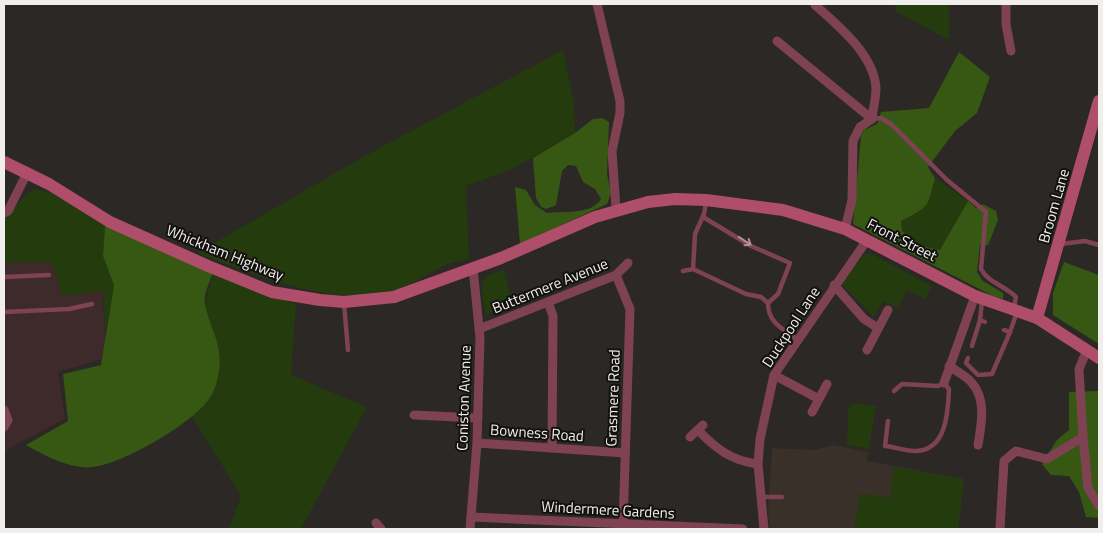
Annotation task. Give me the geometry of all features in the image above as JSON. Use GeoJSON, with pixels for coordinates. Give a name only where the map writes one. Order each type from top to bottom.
{"type":"FeatureCollection","features":[{"type":"Feature","properties":{"kind":"main road","name":"Broom Lane"},"geometry":{"type":"LineString","coordinates":[[1037,318],[1060,244],[1099,101]]}},
{"type":"Feature","properties":{"kind":"main road","name":"Whickham Highway"},"geometry":{"type":"LineString","coordinates":[[4,162],[49,184],[110,222],[208,266],[272,292],[344,302],[394,297],[501,258],[616,209],[648,202],[676,199]]}},
{"type":"Feature","properties":{"kind":"main road","name":"Front Street"},"geometry":{"type":"LineString","coordinates":[[676,199],[706,200],[788,211],[845,229],[979,297],[1037,318],[1099,358]]}},
{"type":"Feature","properties":{"kind":"street"},"geometry":{"type":"LineString","coordinates":[[597,4],[620,100],[620,113],[612,151],[616,209]]}},
{"type":"Feature","properties":{"kind":"street"},"geometry":{"type":"LineString","coordinates":[[1006,4],[1006,24],[1011,51]]}},
{"type":"Feature","properties":{"kind":"street"},"geometry":{"type":"LineString","coordinates":[[815,6],[854,42],[872,75],[876,95],[872,119],[860,127],[853,140],[852,200],[845,229]]}},
{"type":"Feature","properties":{"kind":"street"},"geometry":{"type":"LineString","coordinates":[[777,41],[872,119]]}},
{"type":"Feature","properties":{"kind":"street"},"geometry":{"type":"LineString","coordinates":[[4,213],[8,210],[26,173]]}},
{"type":"Feature","properties":{"kind":"street","name":"Duckpool Lane"},"geometry":{"type":"LineString","coordinates":[[764,529],[758,464],[763,418],[774,375],[834,285],[867,240]]}},
{"type":"Feature","properties":{"kind":"street","name":"Buttermere Avenue"},"geometry":{"type":"LineString","coordinates":[[479,329],[616,275],[628,263]]}},
{"type":"Feature","properties":{"kind":"street","name":"Coniston Avenue"},"geometry":{"type":"LineString","coordinates":[[470,529],[478,418],[479,329],[473,268]]}},
{"type":"Feature","properties":{"kind":"street","name":"Grasmere Road"},"geometry":{"type":"LineString","coordinates":[[616,275],[630,309],[623,525]]}},
{"type":"Feature","properties":{"kind":"street"},"geometry":{"type":"LineString","coordinates":[[834,285],[864,319],[878,328]]}},
{"type":"Feature","properties":{"kind":"street"},"geometry":{"type":"LineString","coordinates":[[944,382],[979,297]]}},
{"type":"Feature","properties":{"kind":"street"},"geometry":{"type":"LineString","coordinates":[[548,302],[553,316],[552,448]]}},
{"type":"Feature","properties":{"kind":"street"},"geometry":{"type":"LineString","coordinates":[[867,350],[888,310]]}},
{"type":"Feature","properties":{"kind":"street"},"geometry":{"type":"LineString","coordinates":[[1087,350],[1079,369],[1083,437],[1088,488],[1099,506]]}},
{"type":"Feature","properties":{"kind":"street"},"geometry":{"type":"LineString","coordinates":[[949,366],[972,382],[977,392],[981,403],[982,418],[978,445]]}},
{"type":"Feature","properties":{"kind":"street"},"geometry":{"type":"LineString","coordinates":[[774,375],[819,399]]}},
{"type":"Feature","properties":{"kind":"street"},"geometry":{"type":"LineString","coordinates":[[812,412],[827,384]]}},
{"type":"Feature","properties":{"kind":"street"},"geometry":{"type":"LineString","coordinates":[[4,410],[8,420],[4,427]]}},
{"type":"Feature","properties":{"kind":"street"},"geometry":{"type":"LineString","coordinates":[[414,415],[478,418]]}},
{"type":"Feature","properties":{"kind":"street"},"geometry":{"type":"LineString","coordinates":[[690,437],[700,427],[727,455],[742,462],[758,464]]}},
{"type":"Feature","properties":{"kind":"street"},"geometry":{"type":"LineString","coordinates":[[1000,529],[1004,461],[1016,451],[1047,459],[1083,437]]}},
{"type":"Feature","properties":{"kind":"street","name":"Bowness Road"},"geometry":{"type":"LineString","coordinates":[[477,444],[626,453]]}},
{"type":"Feature","properties":{"kind":"street","name":"Windermere Gardens"},"geometry":{"type":"LineString","coordinates":[[471,517],[743,529]]}},
{"type":"Feature","properties":{"kind":"lane"},"geometry":{"type":"LineString","coordinates":[[872,119],[881,118],[891,124],[947,180],[986,212],[981,270],[984,276],[1005,288],[1016,298],[1016,310],[1010,332],[992,374],[978,375],[968,367],[966,363],[968,358]]}},
{"type":"Feature","properties":{"kind":"lane"},"geometry":{"type":"LineString","coordinates":[[693,269],[695,234],[703,217],[706,200]]}},
{"type":"Feature","properties":{"kind":"lane"},"geometry":{"type":"LineString","coordinates":[[703,217],[751,246],[790,263],[778,294],[768,303]]}},
{"type":"Feature","properties":{"kind":"lane"},"geometry":{"type":"LineString","coordinates":[[1060,244],[1085,241],[1099,244]]}},
{"type":"Feature","properties":{"kind":"lane"},"geometry":{"type":"LineString","coordinates":[[683,272],[693,269],[746,294],[760,297],[768,303],[770,319],[798,340]]}},
{"type":"Feature","properties":{"kind":"lane"},"geometry":{"type":"LineString","coordinates":[[4,277],[49,275]]}},
{"type":"Feature","properties":{"kind":"lane"},"geometry":{"type":"LineString","coordinates":[[972,346],[982,321],[979,297]]}},
{"type":"Feature","properties":{"kind":"lane"},"geometry":{"type":"LineString","coordinates":[[344,302],[348,350]]}},
{"type":"Feature","properties":{"kind":"lane"},"geometry":{"type":"LineString","coordinates":[[4,312],[69,309],[92,304]]}},
{"type":"Feature","properties":{"kind":"lane"},"geometry":{"type":"LineString","coordinates":[[1004,330],[1010,332]]}},
{"type":"Feature","properties":{"kind":"lane"},"geometry":{"type":"LineString","coordinates":[[888,421],[885,446],[916,451],[927,448],[939,440],[944,430],[950,388],[944,382],[938,386],[902,384],[894,391]]}},
{"type":"Feature","properties":{"kind":"lane"},"geometry":{"type":"LineString","coordinates":[[760,497],[782,497]]}},
{"type":"Feature","properties":{"kind":"shaded area"},"geometry":{"type":"Polygon","coordinates":[[[52,262],[103,291],[106,358],[58,372],[65,419],[4,451],[4,263],[52,262]]]}},
{"type":"Feature","properties":{"kind":"shaded area"},"geometry":{"type":"Polygon","coordinates":[[[832,445],[868,452],[867,461],[964,479],[958,529],[770,529],[768,513],[772,448],[814,450],[832,445]]]}},
{"type":"Feature","properties":{"kind":"green space"},"geometry":{"type":"Polygon","coordinates":[[[896,4],[949,4],[949,40],[895,11],[896,4]]]}},
{"type":"Feature","properties":{"kind":"green space"},"geometry":{"type":"Polygon","coordinates":[[[563,50],[574,104],[575,133],[513,169],[466,186],[469,259],[446,265],[396,290],[373,295],[348,296],[295,287],[197,253],[363,157],[563,50]]]}},
{"type":"Feature","properties":{"kind":"green space"},"geometry":{"type":"Polygon","coordinates":[[[959,52],[990,77],[977,113],[955,131],[928,167],[935,178],[928,202],[922,209],[901,221],[902,231],[921,246],[940,250],[968,201],[976,208],[983,204],[996,211],[998,220],[988,245],[980,245],[977,272],[983,281],[1003,293],[1003,299],[993,296],[853,224],[861,136],[864,130],[877,124],[881,112],[929,108],[959,52]]]}},
{"type":"Feature","properties":{"kind":"green space"},"geometry":{"type":"Polygon","coordinates":[[[602,118],[609,122],[607,174],[611,193],[607,204],[520,244],[515,187],[526,190],[535,205],[547,213],[584,210],[591,208],[601,199],[595,189],[583,182],[576,166],[568,165],[562,171],[556,205],[546,209],[541,207],[536,198],[533,158],[575,133],[593,119],[602,118]]]}},
{"type":"Feature","properties":{"kind":"green space"},"geometry":{"type":"Polygon","coordinates":[[[935,178],[968,201],[940,251],[929,248],[906,236],[902,232],[901,221],[926,206],[935,178]]]}},
{"type":"Feature","properties":{"kind":"green space"},"geometry":{"type":"Polygon","coordinates":[[[34,189],[50,192],[105,225],[103,256],[114,285],[105,335],[103,291],[63,296],[52,262],[4,263],[4,218],[25,195],[34,189]]]}},
{"type":"Feature","properties":{"kind":"green space"},"geometry":{"type":"Polygon","coordinates":[[[105,225],[213,272],[206,292],[205,305],[218,345],[220,361],[216,386],[211,396],[188,420],[156,441],[121,459],[93,467],[85,467],[58,461],[26,445],[68,421],[63,374],[101,365],[114,285],[103,256],[105,225]]]}},
{"type":"Feature","properties":{"kind":"green space"},"geometry":{"type":"Polygon","coordinates":[[[866,254],[872,254],[932,286],[925,299],[907,290],[898,308],[883,301],[874,317],[841,284],[866,254]]]}},
{"type":"Feature","properties":{"kind":"green space"},"geometry":{"type":"Polygon","coordinates":[[[1064,262],[1099,275],[1099,344],[1053,315],[1053,293],[1064,262]]]}},
{"type":"Feature","properties":{"kind":"green space"},"geometry":{"type":"Polygon","coordinates":[[[504,270],[512,303],[486,315],[482,292],[484,281],[488,276],[504,270]]]}},
{"type":"Feature","properties":{"kind":"green space"},"geometry":{"type":"Polygon","coordinates":[[[213,272],[296,304],[291,375],[367,407],[301,529],[229,529],[241,496],[192,416],[210,399],[205,304],[213,272]]]}},
{"type":"Feature","properties":{"kind":"green space"},"geometry":{"type":"Polygon","coordinates":[[[1099,391],[1099,518],[1086,517],[1079,492],[1069,476],[1051,475],[1042,464],[1057,440],[1069,430],[1069,392],[1099,391]]]}},
{"type":"Feature","properties":{"kind":"green space"},"geometry":{"type":"Polygon","coordinates":[[[853,403],[876,406],[869,449],[847,445],[848,409],[853,403]]]}},
{"type":"Feature","properties":{"kind":"green space"},"geometry":{"type":"Polygon","coordinates":[[[894,467],[964,479],[958,529],[854,529],[860,493],[890,498],[894,467]]]}}]}
